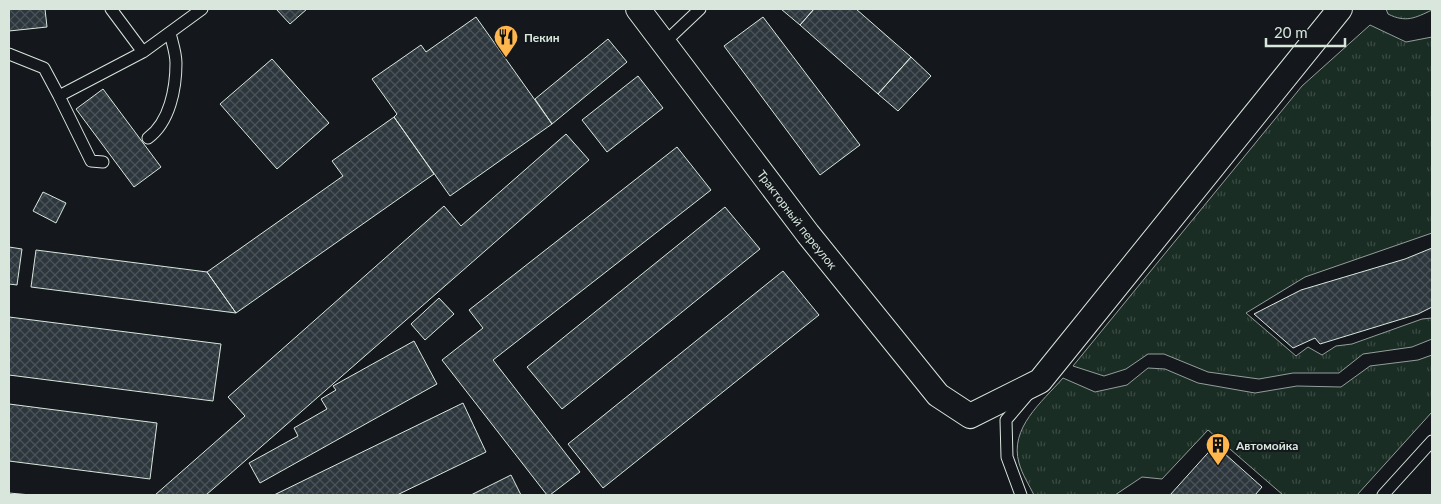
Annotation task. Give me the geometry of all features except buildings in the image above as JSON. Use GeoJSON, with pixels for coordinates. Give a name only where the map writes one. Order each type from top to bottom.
{"type":"FeatureCollection","features":[{"type":"Feature","properties":{"kind":"street","name":"Тракторный переулок"},"geometry":{"type":"LineString","coordinates":[[638,9],[808,234],[938,395],[970,416],[1040,381]]}},
{"type":"Feature","properties":{"kind":"street"},"geometry":{"type":"LineString","coordinates":[[1040,381],[1340,9]]}},
{"type":"Feature","properties":{"kind":"lane"},"geometry":{"type":"LineString","coordinates":[[111,9],[143,52]]}},
{"type":"Feature","properties":{"kind":"lane"},"geometry":{"type":"LineString","coordinates":[[60,96],[143,52],[202,9]]}},
{"type":"Feature","properties":{"kind":"lane"},"geometry":{"type":"LineString","coordinates":[[664,44],[700,9]]}},
{"type":"Feature","properties":{"kind":"lane"},"geometry":{"type":"LineString","coordinates":[[148,138],[153,134],[171,106],[176,62],[170,33]]}},
{"type":"Feature","properties":{"kind":"lane"},"geometry":{"type":"LineString","coordinates":[[9,54],[44,68],[92,161],[103,162]]}},
{"type":"Feature","properties":{"kind":"lane"},"geometry":{"type":"LineString","coordinates":[[1021,495],[1007,457],[1006,420],[1040,381]]}},
{"type":"Feature","properties":{"kind":"lane"},"geometry":{"type":"LineString","coordinates":[[1383,495],[1432,440]]}},
{"type":"Feature","properties":{"kind":"green space"},"geometry":{"type":"Polygon","coordinates":[[[1386,9],[1432,10],[1405,19],[1388,14],[1386,9]]]}},
{"type":"Feature","properties":{"kind":"green space"},"geometry":{"type":"Polygon","coordinates":[[[1370,25],[1406,42],[1432,37],[1432,233],[1305,277],[1246,313],[1296,356],[1308,347],[1322,355],[1336,346],[1352,344],[1422,319],[1432,318],[1432,339],[1412,347],[1363,354],[1339,373],[1293,373],[1259,379],[1208,372],[1164,354],[1148,354],[1126,369],[1104,376],[1073,366],[1302,86],[1370,25]]]}},
{"type":"Feature","properties":{"kind":"green space"},"geometry":{"type":"Polygon","coordinates":[[[1432,355],[1432,412],[1357,495],[1283,495],[1208,430],[1162,479],[1142,477],[1115,495],[1034,495],[1019,463],[1017,450],[1023,427],[1037,406],[1063,378],[1095,392],[1127,385],[1148,368],[1165,369],[1198,383],[1255,393],[1297,386],[1341,387],[1370,366],[1418,360],[1432,355]]]}},
{"type":"Feature","properties":{"kind":"place","name":"Пекин"},"geometry":{"type":"Point","coordinates":[506,58]}},
{"type":"Feature","properties":{"kind":"place","name":"Автомойка"},"geometry":{"type":"Point","coordinates":[1218,466]}}]}
